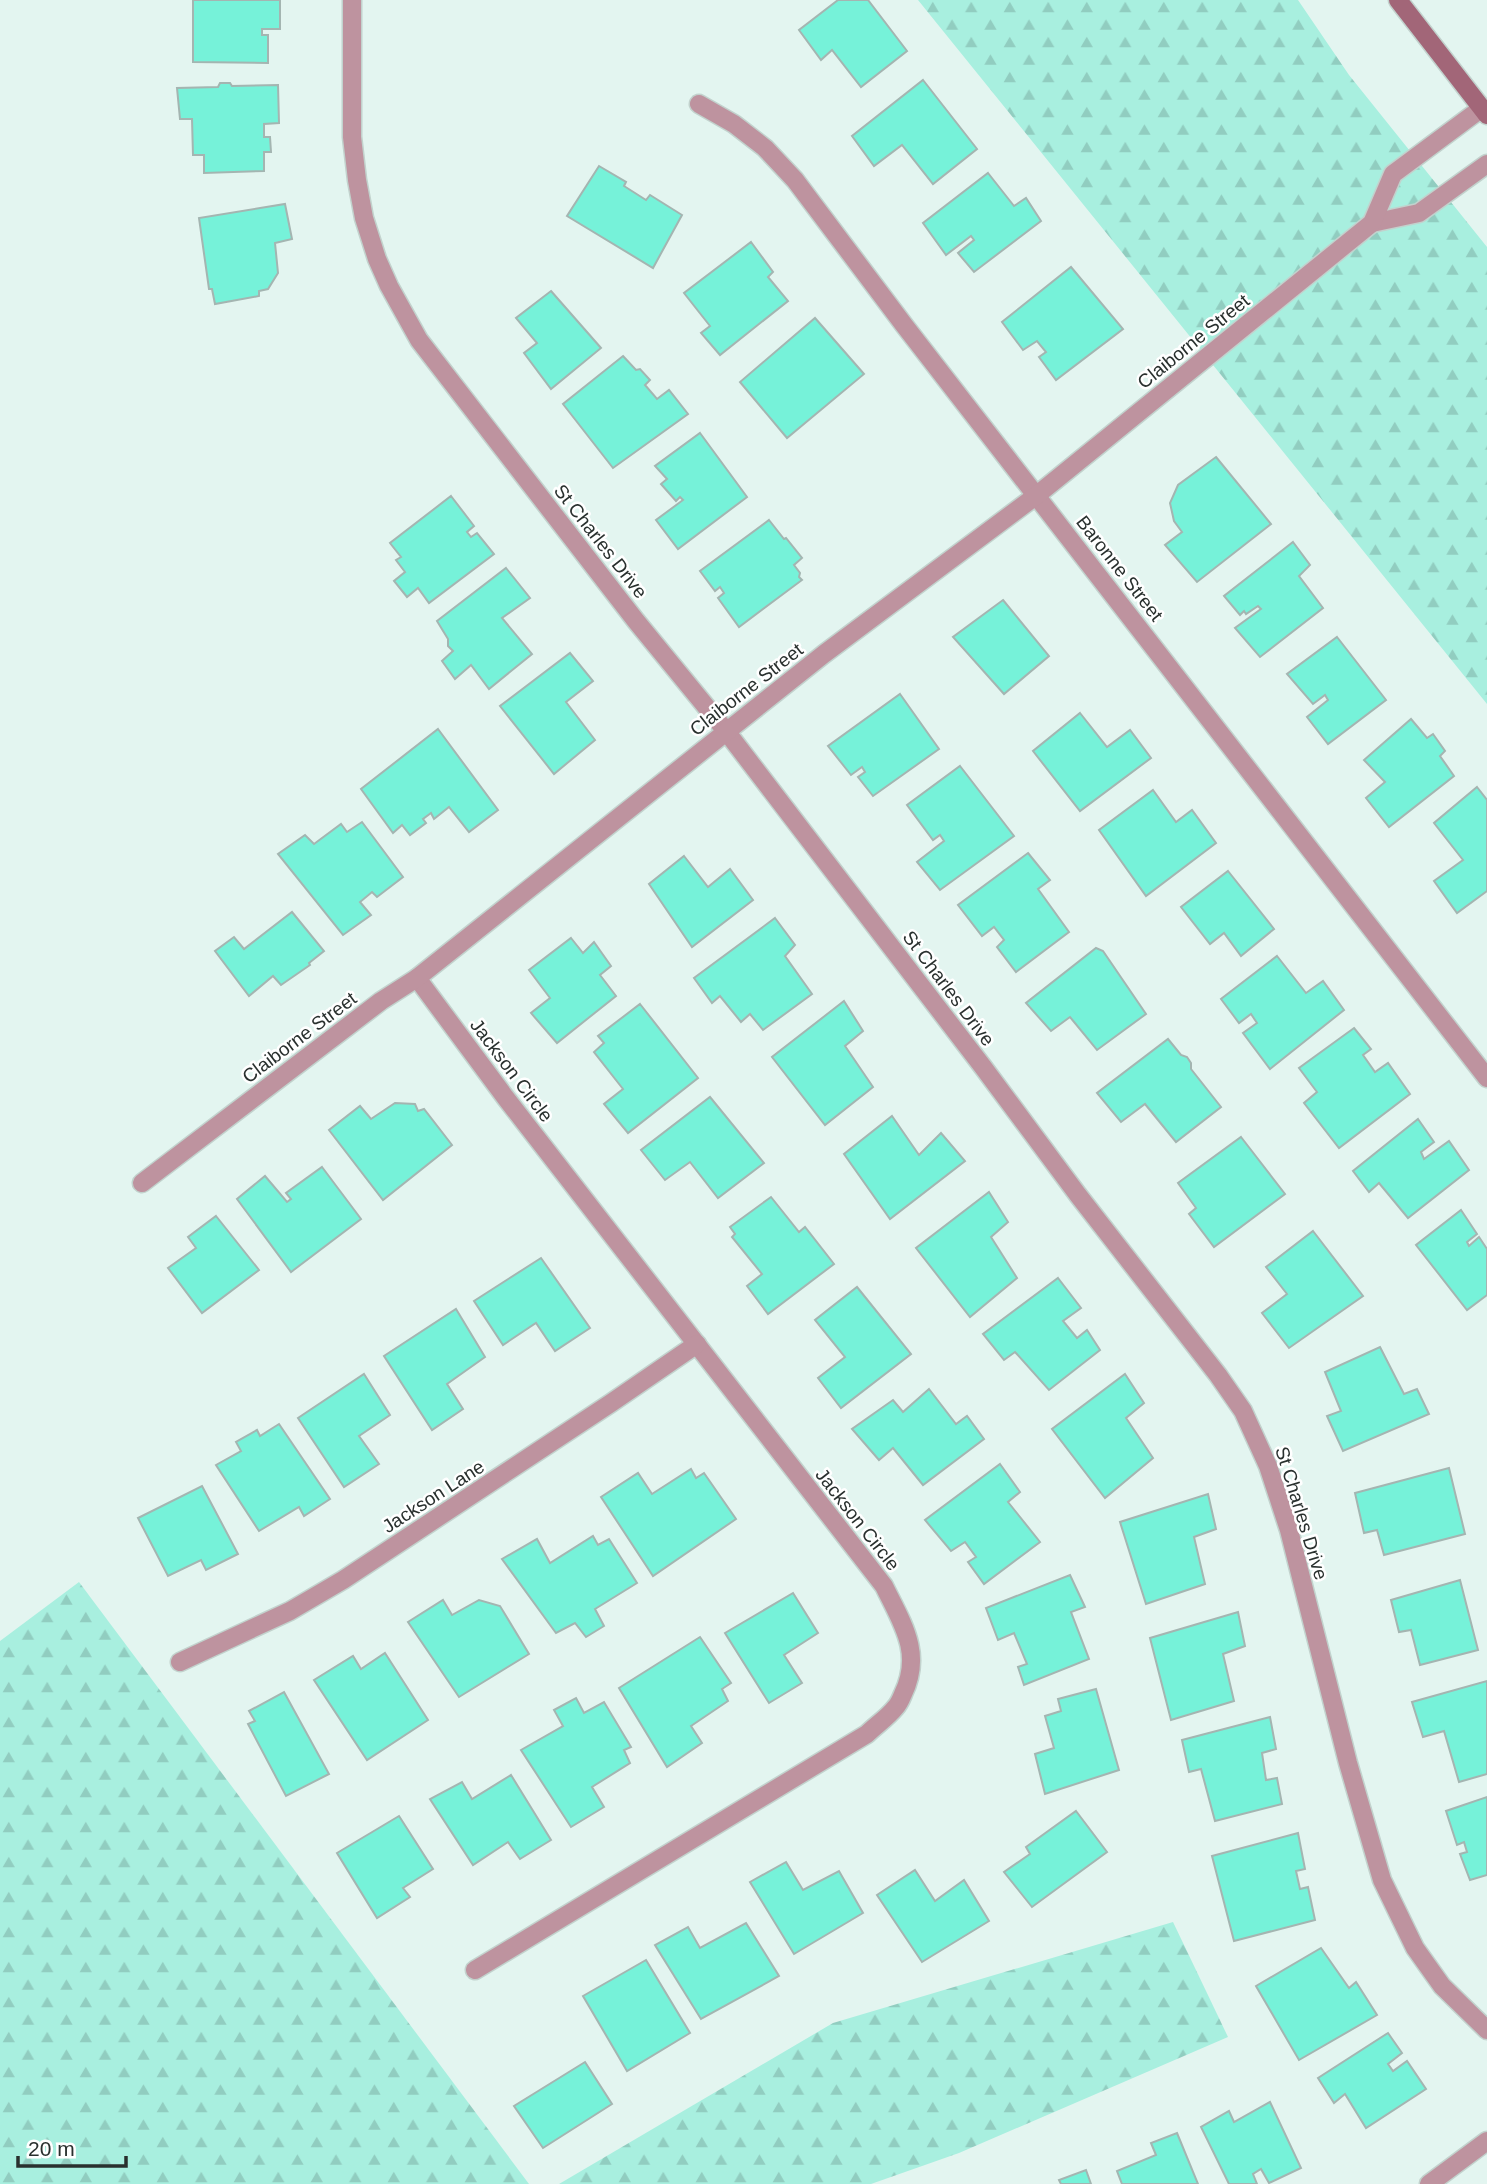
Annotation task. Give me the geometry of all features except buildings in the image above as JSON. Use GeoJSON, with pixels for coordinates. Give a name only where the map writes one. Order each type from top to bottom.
{"type":"FeatureCollection","features":[{"type":"Feature","properties":{"kind":"main road"},"geometry":{"type":"LineString","coordinates":[[1398,0],[1484,111]]}},
{"type":"Feature","properties":{"kind":"street","name":"St Charles Drive"},"geometry":{"type":"LineString","coordinates":[[352,0],[352,137],[364,218],[389,286],[419,340],[635,621],[726,731],[1243,1411],[1268,1466],[1289,1530],[1348,1763],[1382,1880],[1415,1948],[1442,1986],[1487,2030]]}},
{"type":"Feature","properties":{"kind":"street","name":"Baronne Street"},"geometry":{"type":"LineString","coordinates":[[699,104],[734,124],[755,140],[795,180],[904,325],[1487,1078]]}},
{"type":"Feature","properties":{"kind":"street","name":"Claiborne Street"},"geometry":{"type":"LineString","coordinates":[[142,1183],[381,1001],[417,978],[824,654],[1037,495],[1372,223],[1394,174],[1484,111]]}},
{"type":"Feature","properties":{"kind":"street","name":"Claiborne Street"},"geometry":{"type":"LineString","coordinates":[[1372,223],[1419,213],[1487,164]]}},
{"type":"Feature","properties":{"kind":"street","name":"Jackson Circle"},"geometry":{"type":"LineString","coordinates":[[417,978],[505,1097],[884,1587],[907,1636],[912,1665],[911,1677],[897,1707],[867,1734],[475,1970]]}},
{"type":"Feature","properties":{"kind":"street","name":"Jackson Lane"},"geometry":{"type":"LineString","coordinates":[[180,1662],[290,1611],[343,1580],[611,1404],[697,1344]]}},
{"type":"Feature","properties":{"kind":"street"},"geometry":{"type":"LineString","coordinates":[[1429,2184],[1487,2141]]}},
{"type":"Feature","properties":{"kind":"green space"},"geometry":{"type":"Polygon","coordinates":[[[918,0],[1298,0],[1349,75],[1487,247],[1487,704],[918,0]]]}},
{"type":"Feature","properties":{"kind":"green space"},"geometry":{"type":"Polygon","coordinates":[[[79,1582],[529,2184],[0,2184],[0,1641],[79,1582]]]}},
{"type":"Feature","properties":{"kind":"green space"},"geometry":{"type":"Polygon","coordinates":[[[1173,1922],[1228,2037],[959,2153],[871,2184],[559,2184],[833,2023],[1173,1922]]]}}]}
